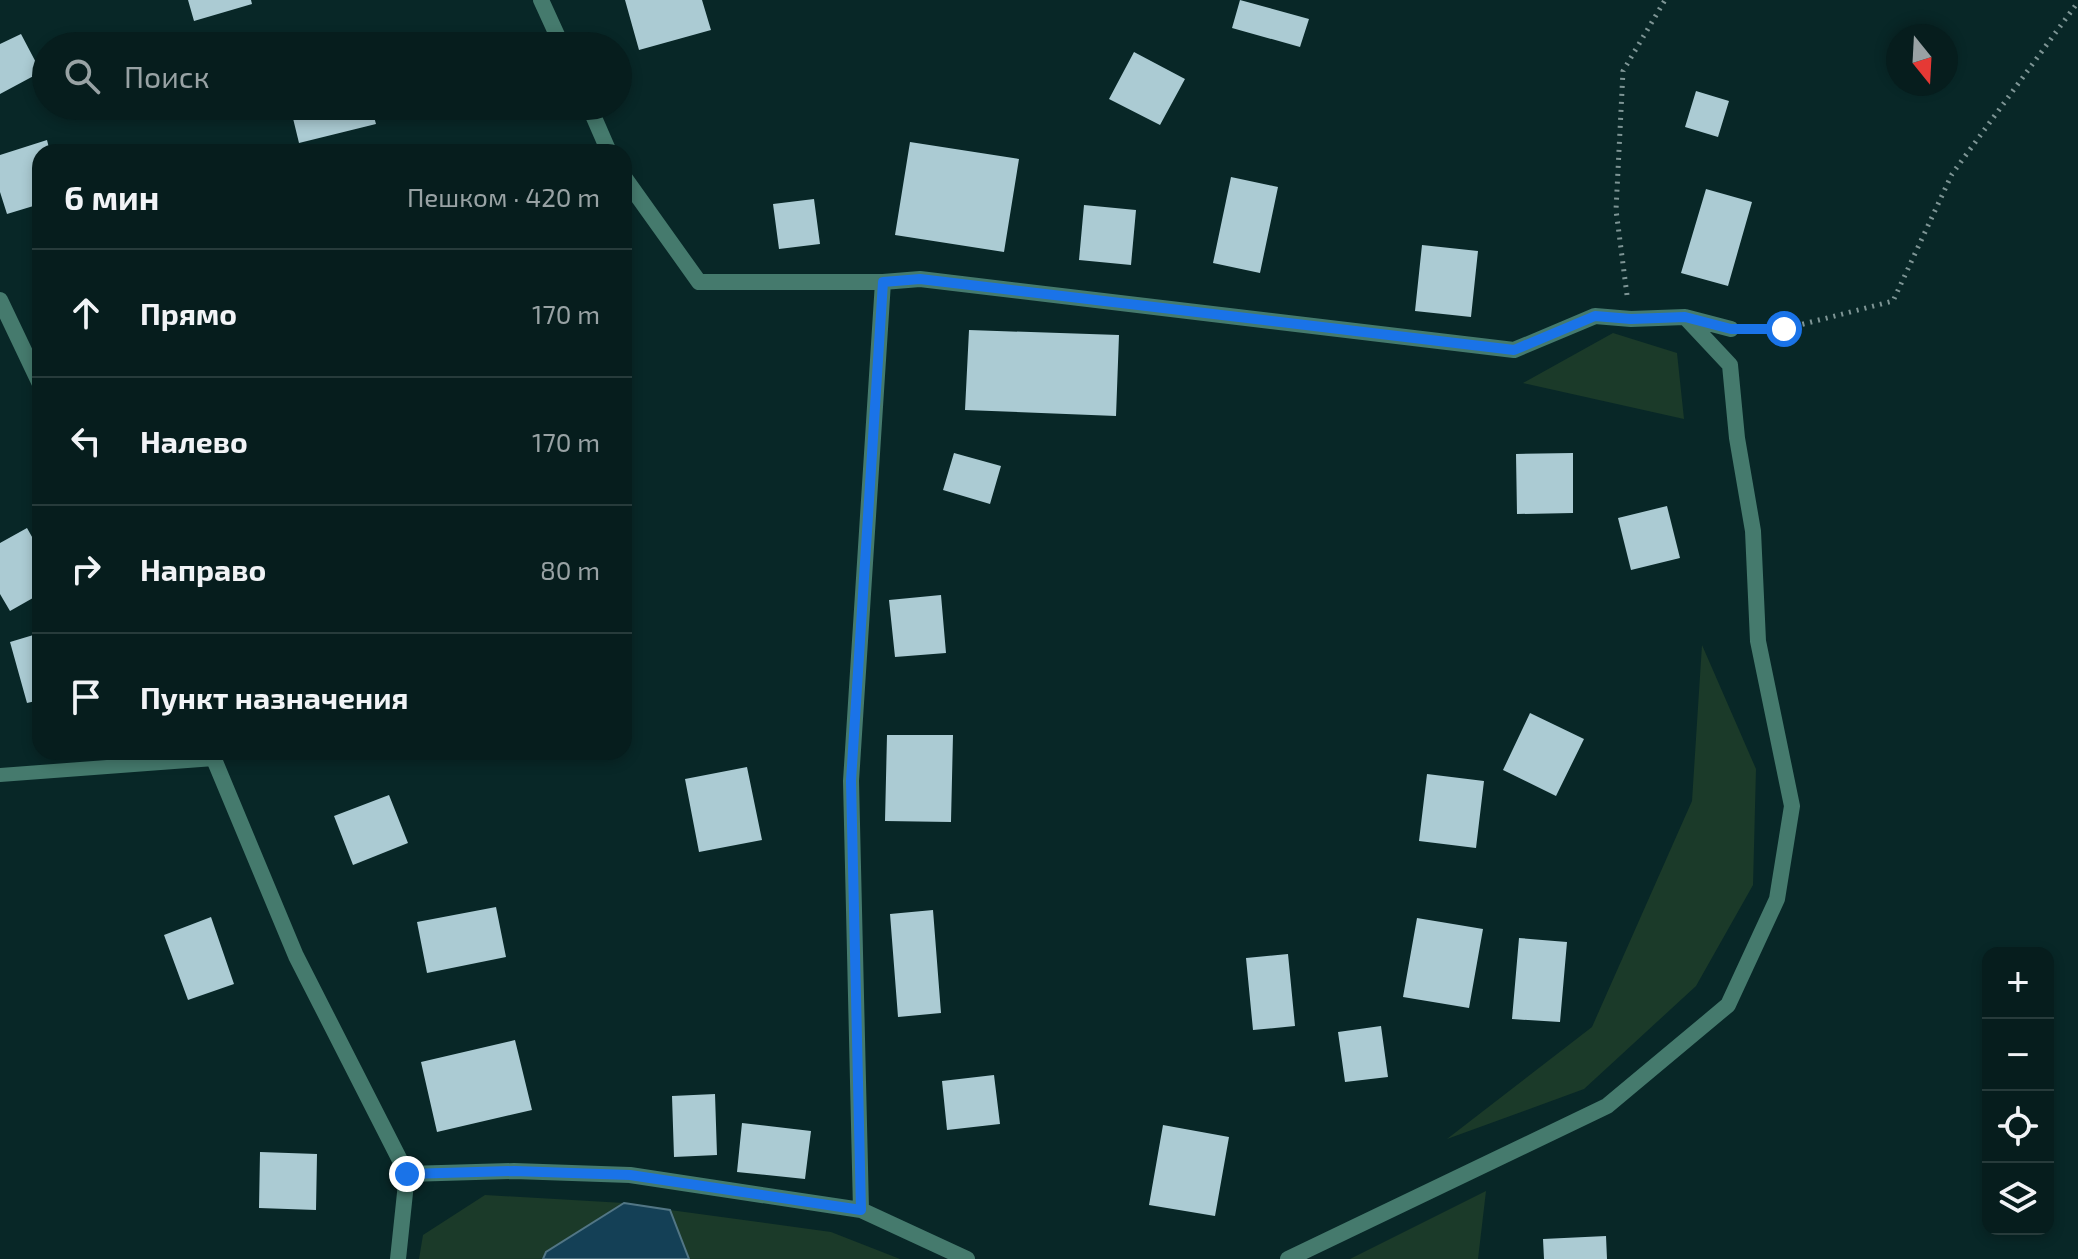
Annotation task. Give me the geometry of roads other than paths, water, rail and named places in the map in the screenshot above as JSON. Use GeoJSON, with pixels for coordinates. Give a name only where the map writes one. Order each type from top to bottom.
{"type":"FeatureCollection","features":[{"type":"Feature","properties":{"kind":"street"},"geometry":{"type":"LineString","coordinates":[[541,0],[556,32]]}},
{"type":"Feature","properties":{"kind":"street"},"geometry":{"type":"LineString","coordinates":[[595,120],[606,144]]}},
{"type":"Feature","properties":{"kind":"street"},"geometry":{"type":"LineString","coordinates":[[632,188],[699,282],[883,282],[920,279],[1514,350],[1595,316],[1631,319],[1685,317],[1731,329]]}},
{"type":"Feature","properties":{"kind":"street"},"geometry":{"type":"LineString","coordinates":[[861,1210],[851,781],[883,282]]}},
{"type":"Feature","properties":{"kind":"street"},"geometry":{"type":"LineString","coordinates":[[0,300],[32,367]]}},
{"type":"Feature","properties":{"kind":"street"},"geometry":{"type":"LineString","coordinates":[[1288,1259],[1607,1106],[1728,1005],[1777,899],[1792,806],[1758,641],[1753,531],[1737,438],[1730,365],[1685,317]]}},
{"type":"Feature","properties":{"kind":"street"},"geometry":{"type":"LineString","coordinates":[[215,760],[296,956],[407,1174],[398,1259]]}},
{"type":"Feature","properties":{"kind":"street"},"geometry":{"type":"LineString","coordinates":[[407,1174],[514,1171],[630,1175],[861,1210],[967,1259]]}},
{"type":"Feature","properties":{"kind":"lane"},"geometry":{"type":"LineString","coordinates":[[0,775],[168,760]]}},
{"type":"Feature","properties":{"kind":"water"},"geometry":{"type":"Polygon","coordinates":[[[624,1203],[670,1210],[689,1259],[543,1259],[546,1252],[624,1203]]]}}]}
